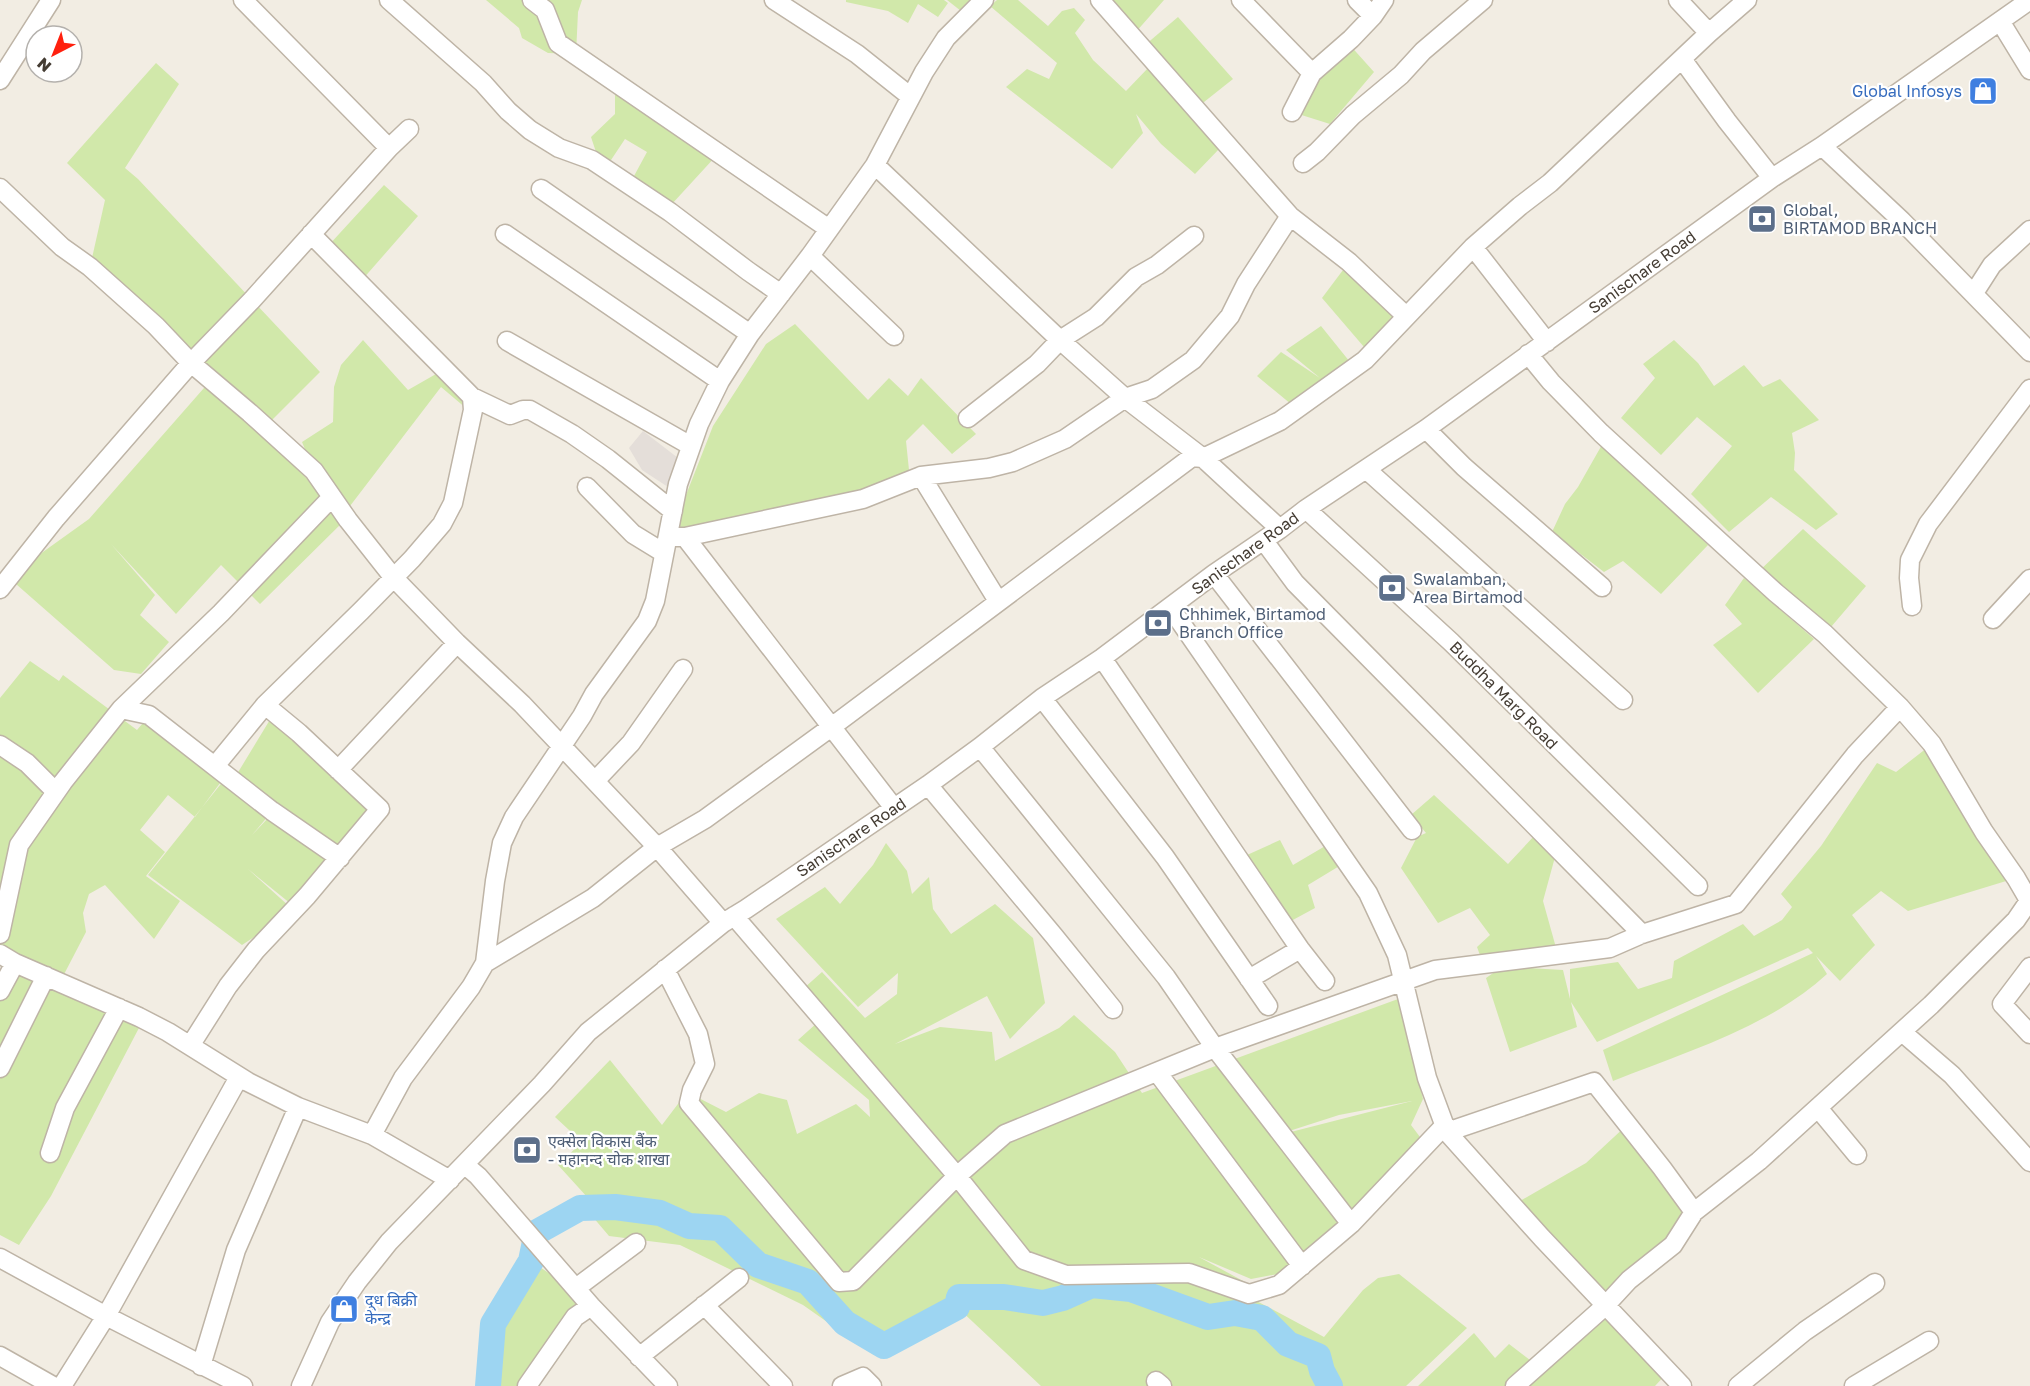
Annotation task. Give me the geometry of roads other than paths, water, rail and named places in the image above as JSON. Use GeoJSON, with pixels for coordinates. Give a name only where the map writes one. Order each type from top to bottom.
{"type":"FeatureCollection","features":[{"type":"Feature","properties":{"kind":"street"},"geometry":{"type":"LineString","coordinates":[[0,80],[51,0]]}},
{"type":"Feature","properties":{"kind":"street"},"geometry":{"type":"LineString","coordinates":[[243,0],[389,148]]}},
{"type":"Feature","properties":{"kind":"street"},"geometry":{"type":"LineString","coordinates":[[389,0],[483,83],[508,111],[530,130],[559,148],[592,160],[670,212],[781,294]]}},
{"type":"Feature","properties":{"kind":"street"},"geometry":{"type":"LineString","coordinates":[[532,0],[545,10],[558,44],[830,229]]}},
{"type":"Feature","properties":{"kind":"street"},"geometry":{"type":"LineString","coordinates":[[774,0],[857,54],[911,97]]}},
{"type":"Feature","properties":{"kind":"street"},"geometry":{"type":"LineString","coordinates":[[372,1135],[403,1078],[471,987],[485,963],[493,892],[502,843],[514,817],[582,716],[594,694],[647,621],[672,542],[673,511],[678,484],[691,446],[720,381],[750,333],[810,256],[875,165],[946,38],[984,0]]}},
{"type":"Feature","properties":{"kind":"street"},"geometry":{"type":"LineString","coordinates":[[1100,0],[1290,216],[1349,262],[1406,316]]}},
{"type":"Feature","properties":{"kind":"street"},"geometry":{"type":"LineString","coordinates":[[1241,0],[1312,73]]}},
{"type":"Feature","properties":{"kind":"street"},"geometry":{"type":"LineString","coordinates":[[1357,0],[1373,16]]}},
{"type":"Feature","properties":{"kind":"street"},"geometry":{"type":"LineString","coordinates":[[1292,112],[1312,73],[1351,39],[1373,16],[1384,0]]}},
{"type":"Feature","properties":{"kind":"street"},"geometry":{"type":"LineString","coordinates":[[1303,163],[1353,115],[1401,75],[1423,51],[1484,0]]}},
{"type":"Feature","properties":{"kind":"street"},"geometry":{"type":"LineString","coordinates":[[1678,0],[1708,33]]}},
{"type":"Feature","properties":{"kind":"street"},"geometry":{"type":"LineString","coordinates":[[485,963],[593,898],[657,848],[705,819],[1191,457],[1203,458],[1280,421],[1365,360],[1473,247],[1550,183],[1708,33],[1747,0]]}},
{"type":"Feature","properties":{"kind":"street","name":"Sanischare Road"},"geometry":{"type":"LineString","coordinates":[[301,1386],[330,1322],[357,1282],[389,1242],[465,1165],[588,1032],[665,969],[728,919],[928,785],[1042,698],[1102,658],[1214,574],[1426,429],[1772,178],[1822,146],[2030,0]]}},
{"type":"Feature","properties":{"kind":"street"},"geometry":{"type":"LineString","coordinates":[[2000,21],[2030,69]]}},
{"type":"Feature","properties":{"kind":"street"},"geometry":{"type":"LineString","coordinates":[[1682,59],[1772,178]]}},
{"type":"Feature","properties":{"kind":"street"},"geometry":{"type":"LineString","coordinates":[[0,588],[56,518],[191,363],[409,129]]}},
{"type":"Feature","properties":{"kind":"street"},"geometry":{"type":"LineString","coordinates":[[1822,146],[1902,221],[2030,352]]}},
{"type":"Feature","properties":{"kind":"street"},"geometry":{"type":"LineString","coordinates":[[875,165],[1060,340],[1125,398],[1203,458],[1280,529]]}},
{"type":"Feature","properties":{"kind":"street"},"geometry":{"type":"LineString","coordinates":[[0,188],[62,247],[90,267],[156,326],[191,363],[314,471],[393,577],[457,643],[522,704],[657,848],[728,919],[957,1176],[1024,1260],[1066,1275],[1189,1274],[1249,1294],[1279,1285],[1351,1224],[1446,1129],[1594,1082],[1694,1212]]}},
{"type":"Feature","properties":{"kind":"street"},"geometry":{"type":"LineString","coordinates":[[541,189],[750,333]]}},
{"type":"Feature","properties":{"kind":"street"},"geometry":{"type":"LineString","coordinates":[[587,488],[633,534],[672,542],[863,499],[921,476],[989,468],[1013,462],[1065,439],[1125,398],[1152,389],[1194,360],[1230,316],[1246,284],[1290,216]]}},
{"type":"Feature","properties":{"kind":"street"},"geometry":{"type":"LineString","coordinates":[[1974,293],[1992,265],[2030,230]]}},
{"type":"Feature","properties":{"kind":"street"},"geometry":{"type":"LineString","coordinates":[[310,234],[472,396],[510,415],[530,410],[564,429],[608,459],[673,511]]}},
{"type":"Feature","properties":{"kind":"street"},"geometry":{"type":"LineString","coordinates":[[505,234],[720,381]]}},
{"type":"Feature","properties":{"kind":"street"},"geometry":{"type":"LineString","coordinates":[[968,418],[1037,364],[1060,340],[1096,316],[1136,277],[1157,265],[1194,236]]}},
{"type":"Feature","properties":{"kind":"street"},"geometry":{"type":"LineString","coordinates":[[1473,247],[1546,342]]}},
{"type":"Feature","properties":{"kind":"street"},"geometry":{"type":"LineString","coordinates":[[810,256],[894,336]]}},
{"type":"Feature","properties":{"kind":"street"},"geometry":{"type":"LineString","coordinates":[[507,341],[691,446]]}},
{"type":"Feature","properties":{"kind":"street"},"geometry":{"type":"LineString","coordinates":[[1515,1386],[1605,1306],[1629,1280],[1673,1245],[1694,1212],[1759,1161],[1902,1032],[1977,960],[2016,920],[2030,901],[1984,832],[1938,752],[1900,707],[1825,634],[1776,594],[1601,433],[1527,354]]}},
{"type":"Feature","properties":{"kind":"street"},"geometry":{"type":"LineString","coordinates":[[1912,606],[1910,560],[1928,524],[2030,388]]}},
{"type":"Feature","properties":{"kind":"street"},"geometry":{"type":"LineString","coordinates":[[214,766],[265,705],[393,577],[442,524],[453,503],[473,410],[472,396]]}},
{"type":"Feature","properties":{"kind":"street"},"geometry":{"type":"LineString","coordinates":[[1426,429],[1464,467],[1602,587]]}},
{"type":"Feature","properties":{"kind":"street"},"geometry":{"type":"LineString","coordinates":[[1367,470],[1623,700]]}},
{"type":"Feature","properties":{"kind":"street"},"geometry":{"type":"LineString","coordinates":[[921,476],[998,600]]}},
{"type":"Feature","properties":{"kind":"street"},"geometry":{"type":"LineString","coordinates":[[0,934],[19,845],[56,792],[121,709],[221,613],[332,497]]}},
{"type":"Feature","properties":{"kind":"street","name":"Buddha Marg Road"},"geometry":{"type":"LineString","coordinates":[[1306,509],[1451,642],[1698,886]]}},
{"type":"Feature","properties":{"kind":"street"},"geometry":{"type":"LineString","coordinates":[[1264,541],[1295,583],[1642,934]]}},
{"type":"Feature","properties":{"kind":"street"},"geometry":{"type":"LineString","coordinates":[[672,542],[830,728],[894,808]]}},
{"type":"Feature","properties":{"kind":"street"},"geometry":{"type":"LineString","coordinates":[[1214,574],[1412,830]]}},
{"type":"Feature","properties":{"kind":"street"},"geometry":{"type":"LineString","coordinates":[[1993,619],[2030,579]]}},
{"type":"Feature","properties":{"kind":"street"},"geometry":{"type":"LineString","coordinates":[[1170,607],[1365,888],[1397,955],[1427,1078],[1446,1129],[1605,1306],[1682,1386]]}},
{"type":"Feature","properties":{"kind":"street"},"geometry":{"type":"LineString","coordinates":[[338,770],[457,643]]}},
{"type":"Feature","properties":{"kind":"street"},"geometry":{"type":"LineString","coordinates":[[1102,658],[1300,949],[1325,981]]}},
{"type":"Feature","properties":{"kind":"street"},"geometry":{"type":"LineString","coordinates":[[595,781],[631,743],[683,669]]}},
{"type":"Feature","properties":{"kind":"street"},"geometry":{"type":"LineString","coordinates":[[1042,698],[1165,857],[1268,1006]]}},
{"type":"Feature","properties":{"kind":"street"},"geometry":{"type":"LineString","coordinates":[[190,1046],[228,986],[256,950],[308,896],[380,809],[299,733],[265,705]]}},
{"type":"Feature","properties":{"kind":"street"},"geometry":{"type":"LineString","coordinates":[[665,969],[698,1034],[705,1064],[692,1090],[689,1103],[839,1282],[853,1281],[957,1176],[1005,1134],[1215,1048],[1435,970],[1610,948],[1642,934],[1736,904],[1855,755],[1900,707]]}},
{"type":"Feature","properties":{"kind":"street"},"geometry":{"type":"LineString","coordinates":[[121,709],[149,715],[272,811],[340,858]]}},
{"type":"Feature","properties":{"kind":"street"},"geometry":{"type":"LineString","coordinates":[[0,745],[27,763],[56,792]]}},
{"type":"Feature","properties":{"kind":"street"},"geometry":{"type":"LineString","coordinates":[[980,747],[1166,977],[1215,1048],[1351,1224]]}},
{"type":"Feature","properties":{"kind":"street"},"geometry":{"type":"LineString","coordinates":[[928,785],[1113,1009]]}},
{"type":"Feature","properties":{"kind":"street"},"geometry":{"type":"LineString","coordinates":[[1249,979],[1300,949]]}},
{"type":"Feature","properties":{"kind":"street"},"geometry":{"type":"LineString","coordinates":[[0,991],[8,959],[168,1032],[239,1077],[298,1107],[372,1135],[450,1180]]}},
{"type":"Feature","properties":{"kind":"street"},"geometry":{"type":"LineString","coordinates":[[2030,966],[2002,1004],[2030,1034]]}},
{"type":"Feature","properties":{"kind":"street"},"geometry":{"type":"LineString","coordinates":[[0,1068],[46,976]]}},
{"type":"Feature","properties":{"kind":"street"},"geometry":{"type":"LineString","coordinates":[[50,1153],[65,1108],[119,1008]]}},
{"type":"Feature","properties":{"kind":"street"},"geometry":{"type":"LineString","coordinates":[[1902,1032],[1952,1075],[2030,1162]]}},
{"type":"Feature","properties":{"kind":"street"},"geometry":{"type":"LineString","coordinates":[[1157,1072],[1302,1266]]}},
{"type":"Feature","properties":{"kind":"street"},"geometry":{"type":"LineString","coordinates":[[62,1386],[106,1316],[239,1077]]}},
{"type":"Feature","properties":{"kind":"street"},"geometry":{"type":"LineString","coordinates":[[201,1366],[236,1250],[298,1107]]}},
{"type":"Feature","properties":{"kind":"street"},"geometry":{"type":"LineString","coordinates":[[1818,1108],[1857,1155]]}},
{"type":"Feature","properties":{"kind":"street"},"geometry":{"type":"LineString","coordinates":[[465,1165],[478,1176],[524,1227],[591,1306],[668,1386]]}},
{"type":"Feature","properties":{"kind":"street"},"geometry":{"type":"LineString","coordinates":[[576,1288],[636,1243]]}},
{"type":"Feature","properties":{"kind":"street"},"geometry":{"type":"LineString","coordinates":[[0,1258],[106,1316],[243,1386]]}},
{"type":"Feature","properties":{"kind":"street"},"geometry":{"type":"LineString","coordinates":[[639,1357],[739,1278]]}},
{"type":"Feature","properties":{"kind":"street"},"geometry":{"type":"LineString","coordinates":[[1738,1386],[1805,1331],[1875,1282]]}},
{"type":"Feature","properties":{"kind":"street"},"geometry":{"type":"LineString","coordinates":[[704,1305],[783,1386]]}},
{"type":"Feature","properties":{"kind":"street"},"geometry":{"type":"LineString","coordinates":[[527,1386],[575,1317],[591,1306]]}},
{"type":"Feature","properties":{"kind":"street"},"geometry":{"type":"LineString","coordinates":[[1854,1386],[1929,1341]]}},
{"type":"Feature","properties":{"kind":"street"},"geometry":{"type":"LineString","coordinates":[[0,1356],[53,1386]]}},
{"type":"Feature","properties":{"kind":"street"},"geometry":{"type":"LineString","coordinates":[[842,1386],[863,1377],[872,1386]]}},
{"type":"Feature","properties":{"kind":"waterway"},"geometry":{"type":"LineString","coordinates":[[488,1386],[493,1324],[531,1261],[537,1232],[580,1208],[615,1207],[660,1213],[689,1226],[720,1228],[758,1265],[808,1282],[845,1323],[884,1346],[957,1307],[959,1297],[1004,1297],[1043,1303],[1063,1298],[1092,1285],[1131,1289],[1208,1317],[1235,1313],[1262,1318],[1288,1344],[1318,1356],[1322,1371],[1330,1386]]}},
{"type":"Feature","properties":{"kind":"place","name":"Global Infosys"},"geometry":{"type":"Point","coordinates":[1983,91]}},
{"type":"Feature","properties":{"kind":"place","name":"Global, BIRTAMOD BRANCH"},"geometry":{"type":"Point","coordinates":[1762,219]}},
{"type":"Feature","properties":{"kind":"place","name":"Swalamban, Area Birtamod"},"geometry":{"type":"Point","coordinates":[1392,588]}},
{"type":"Feature","properties":{"kind":"place","name":"Chhimek, Birtamod Branch Office"},"geometry":{"type":"Point","coordinates":[1158,623]}},
{"type":"Feature","properties":{"kind":"place","name":"एक्सेल विकास बैंक - महानन्द चोक शाखा"},"geometry":{"type":"Point","coordinates":[527,1150]}},
{"type":"Feature","properties":{"kind":"place","name":"दूध बिक्री केन्द्र"},"geometry":{"type":"Point","coordinates":[344,1309]}}]}
